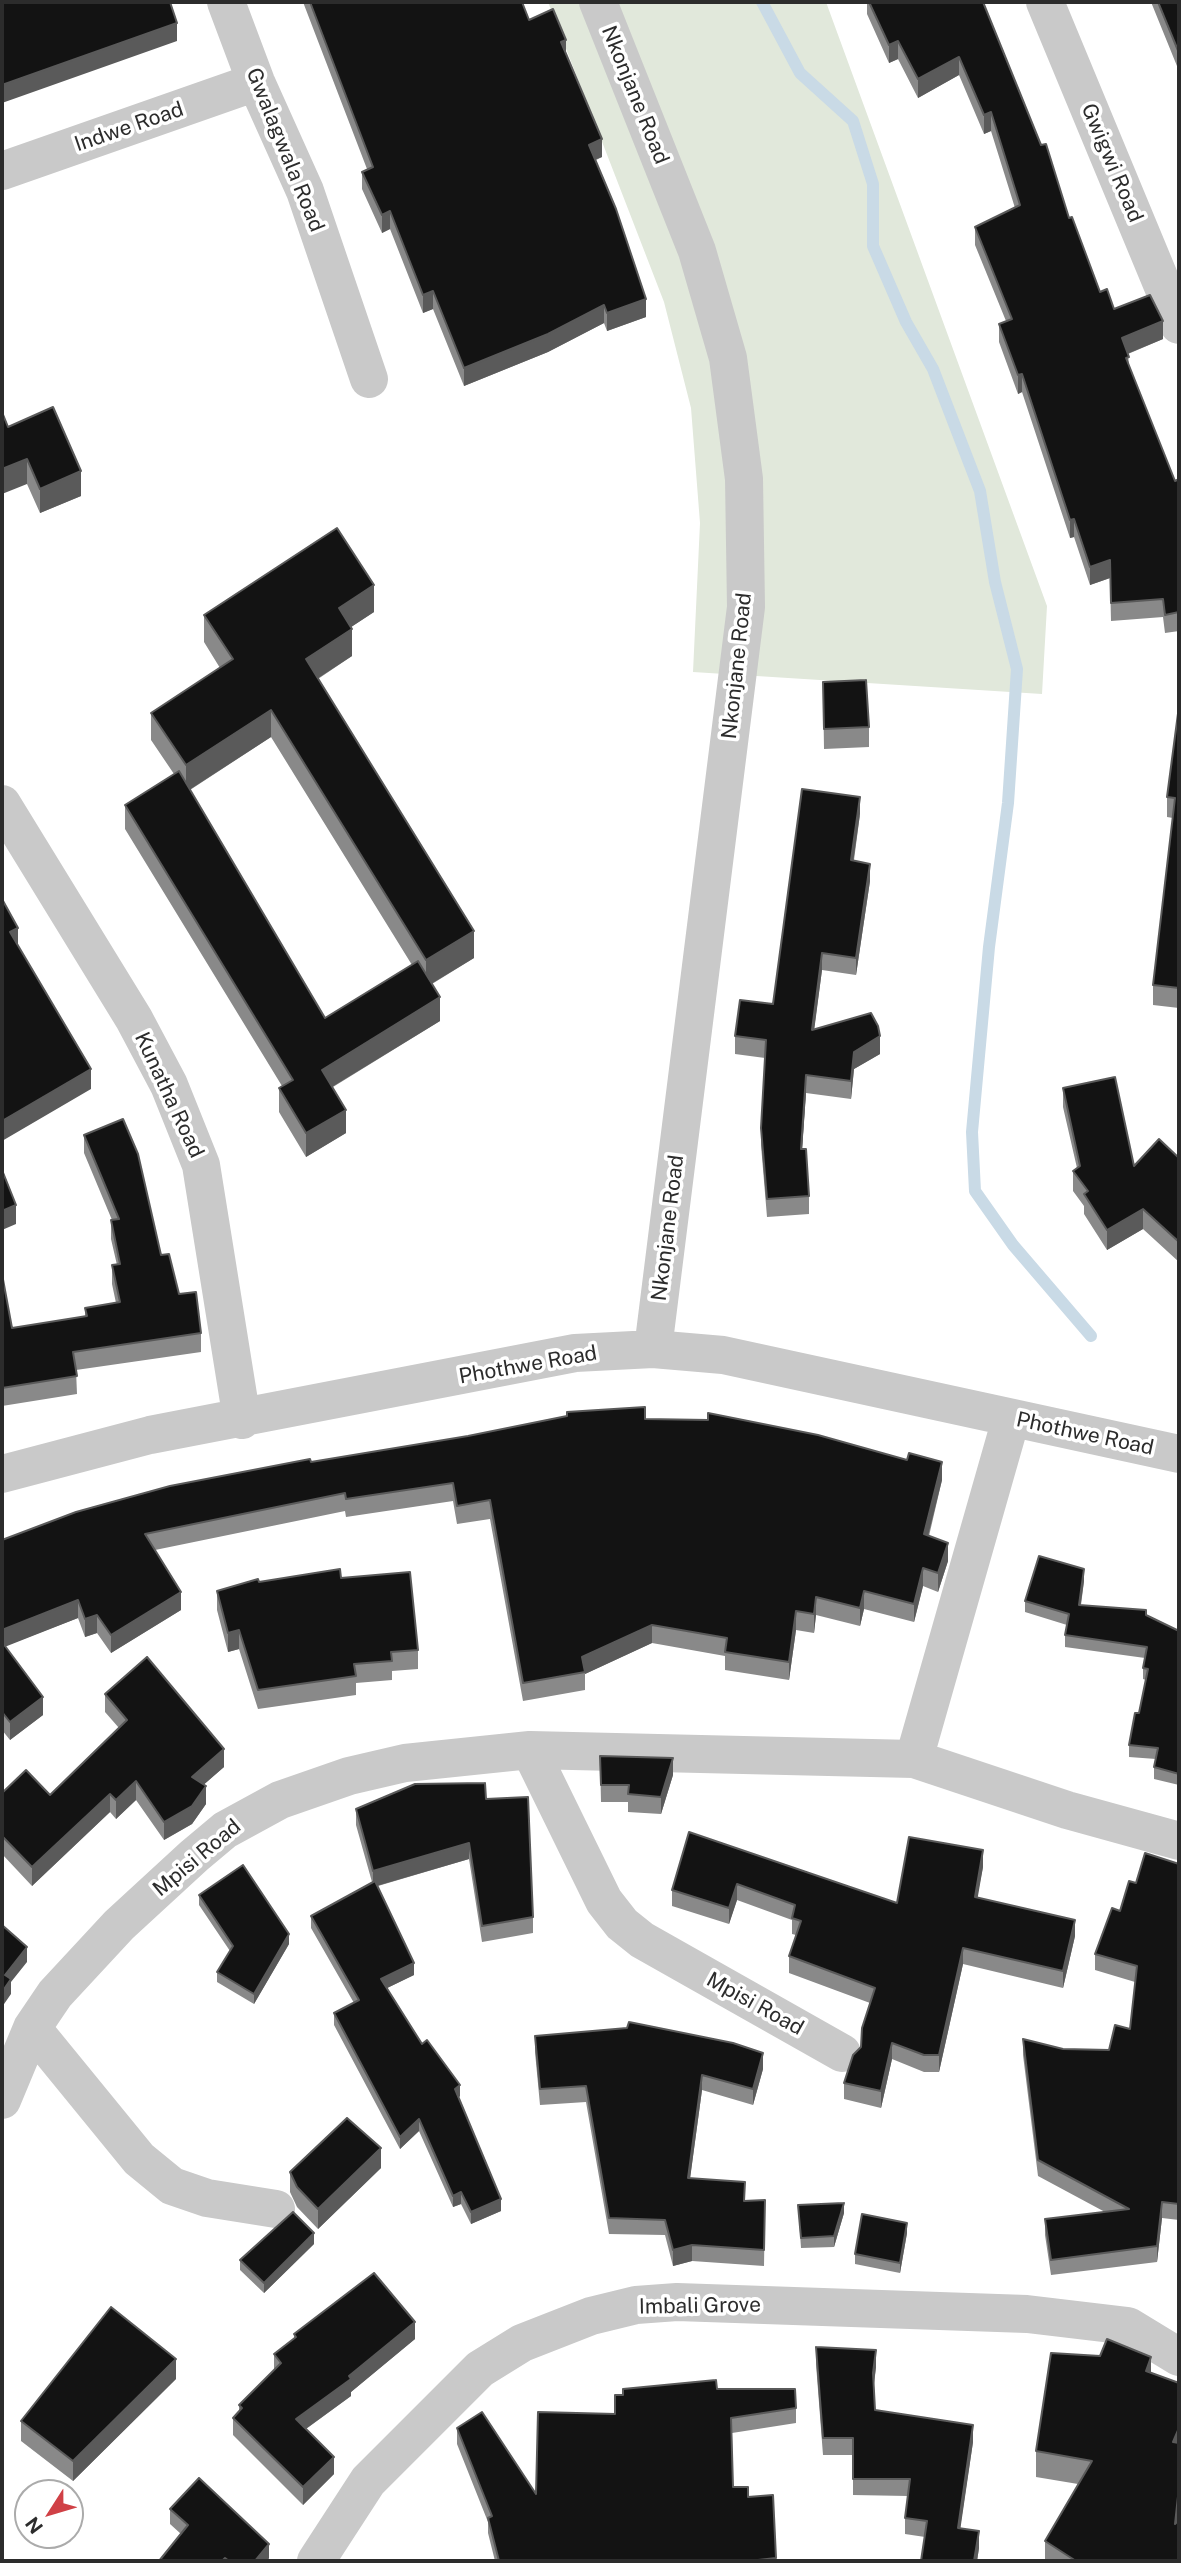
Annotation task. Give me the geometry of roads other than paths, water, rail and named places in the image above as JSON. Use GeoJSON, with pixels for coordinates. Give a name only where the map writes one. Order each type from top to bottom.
{"type":"FeatureCollection","features":[{"type":"Feature","properties":{"kind":"street","name":"Gwalagwala Road"},"geometry":{"type":"LineString","coordinates":[[226,2],[256,82],[305,191],[369,379]]}},
{"type":"Feature","properties":{"kind":"street","name":"Nkonjane Road"},"geometry":{"type":"LineString","coordinates":[[598,2],[697,251],[728,358],[744,479],[746,607],[653,1349]]}},
{"type":"Feature","properties":{"kind":"street","name":"Gwigwi Road"},"geometry":{"type":"LineString","coordinates":[[1045,2],[1179,325]]}},
{"type":"Feature","properties":{"kind":"street","name":"Indwe Road"},"geometry":{"type":"LineString","coordinates":[[2,171],[256,82]]}},
{"type":"Feature","properties":{"kind":"street","name":"Kunatha Road"},"geometry":{"type":"LineString","coordinates":[[2,804],[134,1019],[169,1085],[201,1165],[242,1420]]}},
{"type":"Feature","properties":{"kind":"street","name":"Phothwe Road"},"geometry":{"type":"LineString","coordinates":[[2,1474],[92,1448],[575,1353],[653,1349],[723,1355],[1179,1454]]}},
{"type":"Feature","properties":{"kind":"street"},"geometry":{"type":"LineString","coordinates":[[914,1759],[1011,1419]]}},
{"type":"Feature","properties":{"kind":"street","name":"Mpisi Road"},"geometry":{"type":"LineString","coordinates":[[530,1750],[604,1900],[622,1924],[642,1940],[842,2053]]}},
{"type":"Feature","properties":{"kind":"street","name":"Mpisi Road"},"geometry":{"type":"LineString","coordinates":[[2,2100],[32,2028],[55,1994],[119,1926],[194,1856],[253,1812],[280,1800],[349,1776],[405,1763],[530,1750],[914,1759],[1067,1810],[1179,1841]]}},
{"type":"Feature","properties":{"kind":"street"},"geometry":{"type":"LineString","coordinates":[[32,2028],[139,2160],[172,2186],[207,2198],[276,2209]]}},
{"type":"Feature","properties":{"kind":"street","name":"Imbali Grove"},"geometry":{"type":"LineString","coordinates":[[316,2561],[368,2481],[480,2369],[522,2343],[591,2315],[636,2305],[677,2302],[1027,2314],[1128,2326],[1179,2357]]}},
{"type":"Feature","properties":{"kind":"waterway"},"geometry":{"type":"LineString","coordinates":[[762,2],[800,73],[853,121],[873,184],[873,246],[906,322],[933,369],[980,491],[995,582],[1017,669],[1008,803],[989,947],[972,1132],[975,1191],[1013,1245],[1091,1336]]}}]}
